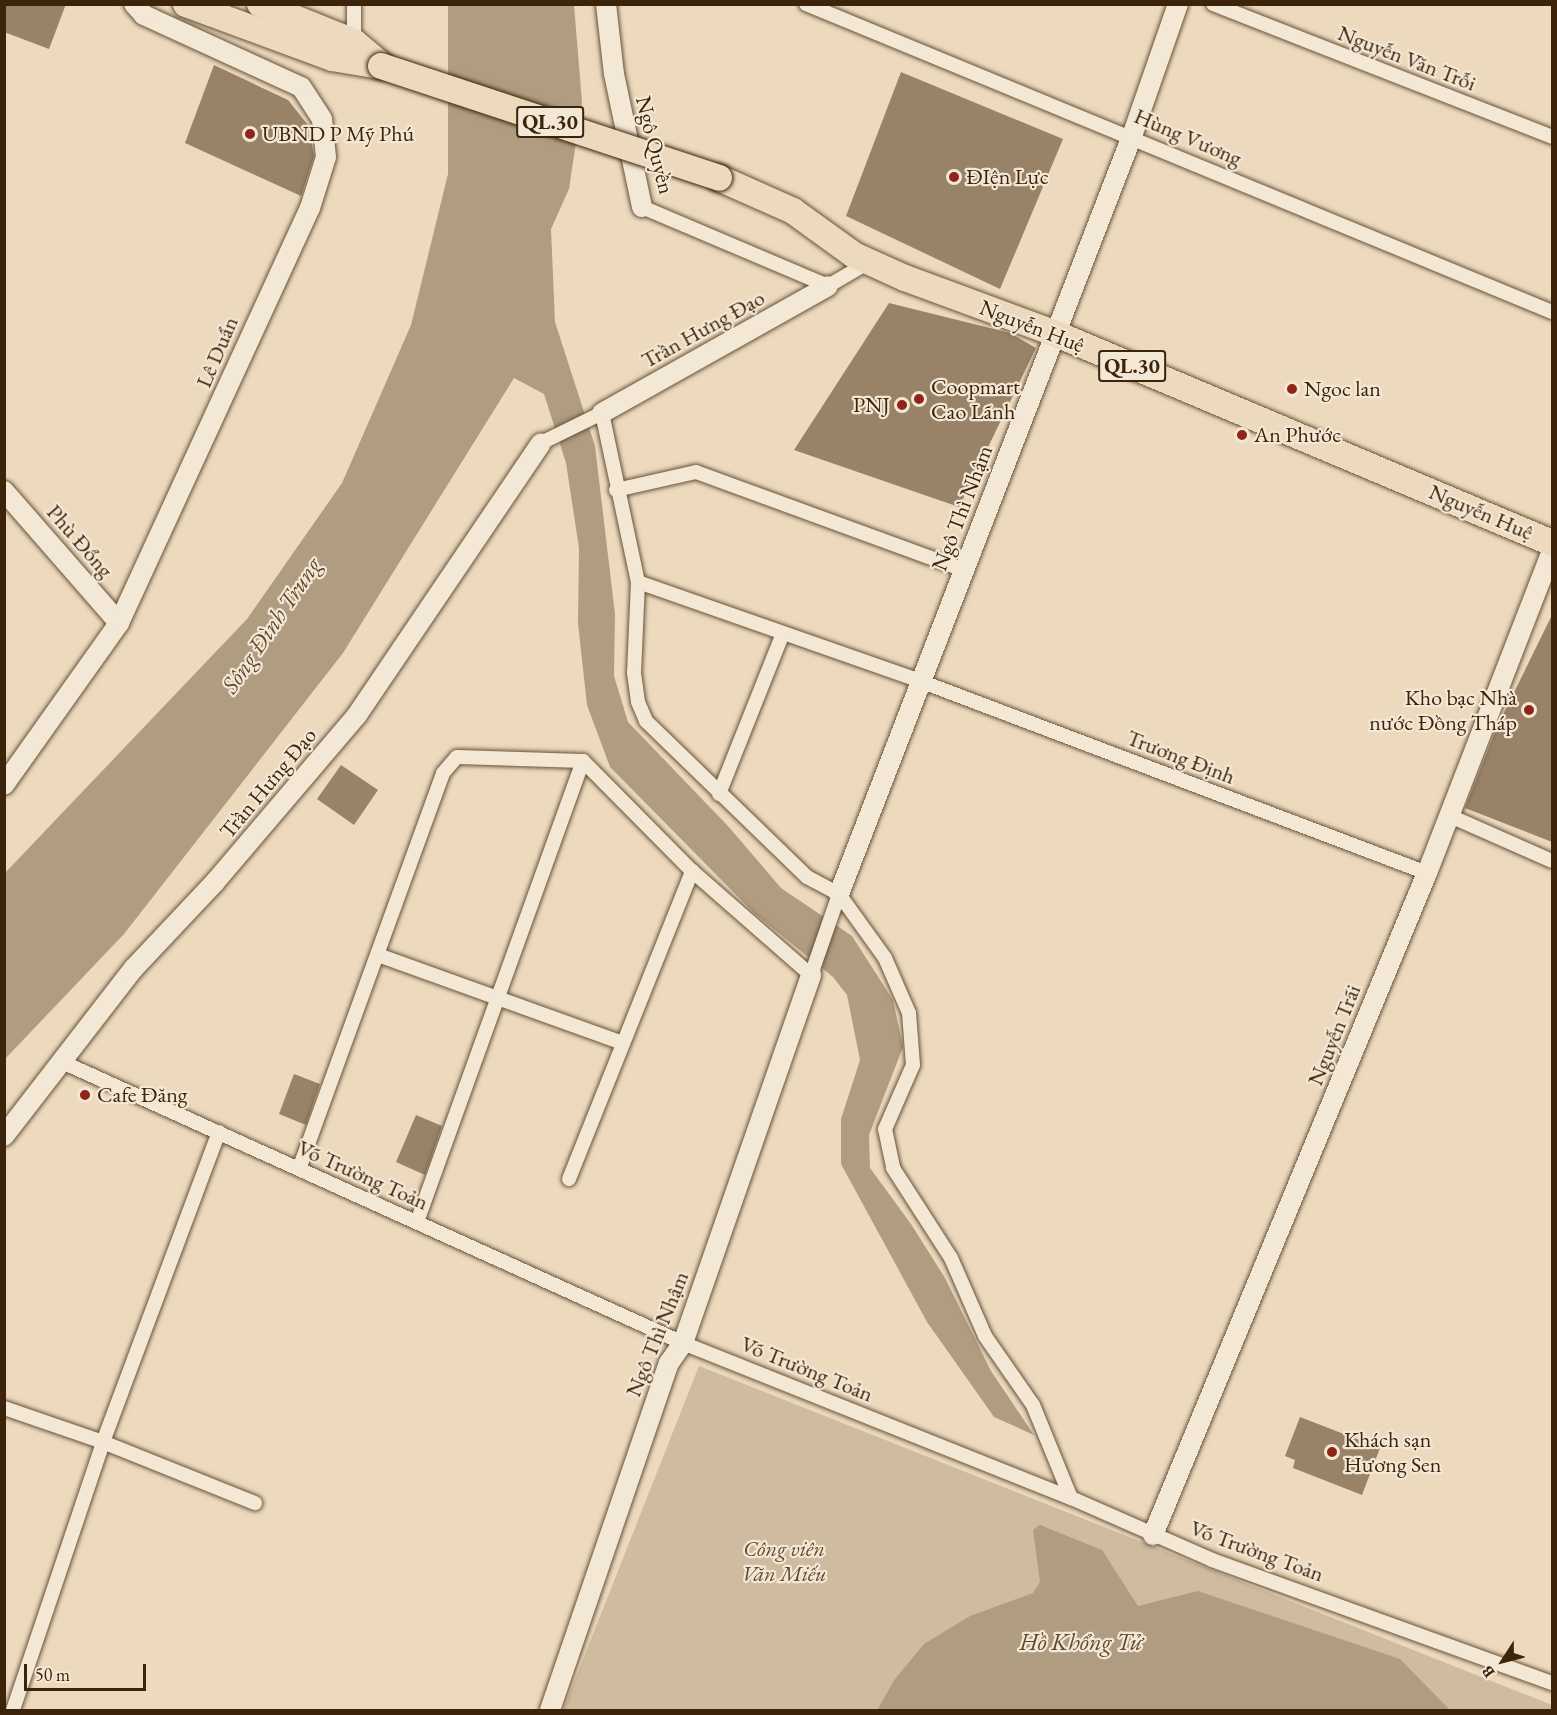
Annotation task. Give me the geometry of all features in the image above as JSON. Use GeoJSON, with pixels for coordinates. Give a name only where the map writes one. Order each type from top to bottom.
{"type":"FeatureCollection","features":[{"type":"Feature","properties":{"kind":"highway","name":"QL.30"},"geometry":{"type":"LineString","coordinates":[[186,4],[332,58],[381,66]]}},
{"type":"Feature","properties":{"kind":"highway","name":"QL.30"},"geometry":{"type":"LineString","coordinates":[[260,4],[354,42],[381,66]]}},
{"type":"Feature","properties":{"kind":"highway","name":"Nguyễn Huệ"},"geometry":{"type":"LineString","coordinates":[[381,66],[719,178],[793,211],[869,262],[1054,333],[1552,543]]}},
{"type":"Feature","properties":{"kind":"street","name":"Lê Duẩn"},"geometry":{"type":"LineString","coordinates":[[4,785],[119,623],[310,208],[326,157],[322,119],[301,87],[144,15],[134,4]]}},
{"type":"Feature","properties":{"kind":"street"},"geometry":{"type":"LineString","coordinates":[[354,4],[354,42]]}},
{"type":"Feature","properties":{"kind":"street","name":"Ngô Quyền"},"geometry":{"type":"LineString","coordinates":[[606,4],[614,74],[642,207],[828,286]]}},
{"type":"Feature","properties":{"kind":"street","name":"Hùng Vương"},"geometry":{"type":"LineString","coordinates":[[806,4],[1132,136],[1552,312]]}},
{"type":"Feature","properties":{"kind":"street","name":"Ngô Thì Nhậm"},"geometry":{"type":"LineString","coordinates":[[839,894],[1132,136],[1178,4]]}},
{"type":"Feature","properties":{"kind":"street","name":"Nguyễn Văn Trỗi"},"geometry":{"type":"LineString","coordinates":[[1213,4],[1552,137]]}},
{"type":"Feature","properties":{"kind":"street"},"geometry":{"type":"LineString","coordinates":[[828,286],[869,262]]}},
{"type":"Feature","properties":{"kind":"street","name":"Trần Hưng Đạo"},"geometry":{"type":"LineString","coordinates":[[602,413],[828,286]]}},
{"type":"Feature","properties":{"kind":"street"},"geometry":{"type":"LineString","coordinates":[[542,443],[602,413],[616,490],[638,582],[634,673],[638,702],[657,735],[807,877],[839,894],[885,958],[909,1013],[913,1065],[885,1129],[893,1168],[951,1258],[985,1336],[1033,1405],[1071,1498]]}},
{"type":"Feature","properties":{"kind":"street","name":"Trần Hưng Đạo"},"geometry":{"type":"LineString","coordinates":[[4,1136],[134,968],[215,882],[357,715],[542,443]]}},
{"type":"Feature","properties":{"kind":"street"},"geometry":{"type":"LineString","coordinates":[[616,490],[696,472],[964,570]]}},
{"type":"Feature","properties":{"kind":"street","name":"Phù Đổng"},"geometry":{"type":"LineString","coordinates":[[4,491],[119,623]]}},
{"type":"Feature","properties":{"kind":"street","name":"Nguyễn Trãi"},"geometry":{"type":"LineString","coordinates":[[1153,1534],[1427,873],[1552,551]]}},
{"type":"Feature","properties":{"kind":"street","name":"Trương Định"},"geometry":{"type":"LineString","coordinates":[[638,582],[920,681],[1427,873]]}},
{"type":"Feature","properties":{"kind":"street"},"geometry":{"type":"LineString","coordinates":[[719,794],[783,633]]}},
{"type":"Feature","properties":{"kind":"street"},"geometry":{"type":"LineString","coordinates":[[299,1169],[443,773],[457,757],[582,761],[692,870],[811,975],[839,894]]}},
{"type":"Feature","properties":{"kind":"street"},"geometry":{"type":"LineString","coordinates":[[417,1222],[582,761]]}},
{"type":"Feature","properties":{"kind":"street"},"geometry":{"type":"LineString","coordinates":[[1450,816],[1552,861]]}},
{"type":"Feature","properties":{"kind":"street"},"geometry":{"type":"LineString","coordinates":[[569,1179],[692,870]]}},
{"type":"Feature","properties":{"kind":"street"},"geometry":{"type":"LineString","coordinates":[[378,955],[623,1043]]}},
{"type":"Feature","properties":{"kind":"street","name":"Ngô Thì Nhậm"},"geometry":{"type":"LineString","coordinates":[[550,1710],[669,1363],[683,1343],[811,975]]}},
{"type":"Feature","properties":{"kind":"street","name":"Võ Trường Toản"},"geometry":{"type":"LineString","coordinates":[[60,1061],[683,1343],[1071,1498],[1212,1560],[1552,1683]]}},
{"type":"Feature","properties":{"kind":"street"},"geometry":{"type":"LineString","coordinates":[[13,1710],[103,1442],[219,1132]]}},
{"type":"Feature","properties":{"kind":"street"},"geometry":{"type":"LineString","coordinates":[[4,1408],[103,1442],[255,1503]]}},
{"type":"Feature","properties":{"kind":"green space","name":"Công viên Văn Miếu"},"geometry":{"type":"Polygon","coordinates":[[[699,1366],[1552,1705],[1552,1710],[563,1710],[699,1366]]]}},
{"type":"Feature","properties":{"kind":"water","name":"Sông Đình Trung"},"geometry":{"type":"Polygon","coordinates":[[[448,5],[574,5],[582,102],[569,189],[551,229],[555,322],[595,446],[615,614],[614,676],[628,722],[728,826],[781,888],[852,936],[893,1000],[903,1047],[869,1135],[870,1168],[911,1224],[945,1278],[991,1371],[1034,1435],[994,1417],[927,1322],[841,1164],[841,1119],[860,1060],[847,995],[833,977],[754,913],[610,767],[587,705],[578,623],[579,548],[566,463],[544,394],[514,378],[343,653],[124,934],[5,1059],[4,874],[247,619],[342,483],[411,325],[448,174],[448,5]]]}},
{"type":"Feature","properties":{"kind":"water","name":"Hồ Khổng Tử"},"geometry":{"type":"Polygon","coordinates":[[[1040,1525],[1102,1550],[1138,1606],[1198,1591],[1400,1659],[1450,1710],[877,1710],[895,1679],[924,1644],[970,1616],[1033,1593],[1040,1582],[1033,1530],[1040,1525]]]}},
{"type":"Feature","properties":{"kind":"building"},"geometry":{"type":"Polygon","coordinates":[[[4,4],[66,4],[49,49],[4,32],[4,4]]]}},
{"type":"Feature","properties":{"kind":"building","name":"UBND P Mỹ Phú"},"geometry":{"type":"Polygon","coordinates":[[[214,65],[288,100],[308,125],[314,156],[301,196],[185,143],[214,65]]]}},
{"type":"Feature","properties":{"kind":"building","name":"ĐIện Lực"},"geometry":{"type":"Polygon","coordinates":[[[901,72],[1063,139],[1000,289],[846,216],[901,72]]]}},
{"type":"Feature","properties":{"kind":"building","name":"Coopmart Cao Lãnh"},"geometry":{"type":"Polygon","coordinates":[[[889,303],[1010,333],[1036,348],[959,507],[794,450],[889,303]]]}},
{"type":"Feature","properties":{"kind":"building","name":"Kho bạc Nhà nước Đồng Tháp"},"geometry":{"type":"Polygon","coordinates":[[[1552,615],[1552,842],[1465,808],[1497,727],[1552,615]]]}},
{"type":"Feature","properties":{"kind":"building"},"geometry":{"type":"Polygon","coordinates":[[[341,765],[378,790],[354,825],[317,799],[341,765]]]}},
{"type":"Feature","properties":{"kind":"building"},"geometry":{"type":"Polygon","coordinates":[[[294,1074],[320,1084],[306,1125],[279,1114],[294,1074]]]}},
{"type":"Feature","properties":{"kind":"building"},"geometry":{"type":"Polygon","coordinates":[[[416,1115],[442,1126],[425,1175],[396,1162],[416,1115]]]}},
{"type":"Feature","properties":{"kind":"building","name":"Khách sạn Hương Sen"},"geometry":{"type":"Polygon","coordinates":[[[1300,1417],[1380,1448],[1362,1495],[1293,1468],[1295,1460],[1285,1456],[1300,1417]]]}},
{"type":"Feature","properties":{"kind":"place","name":"UBND P Mỹ Phú"},"geometry":{"type":"Point","coordinates":[250,134]}},
{"type":"Feature","properties":{"kind":"place","name":"ĐIện Lực"},"geometry":{"type":"Point","coordinates":[954,177]}},
{"type":"Feature","properties":{"kind":"place","name":"Ngoc lan"},"geometry":{"type":"Point","coordinates":[1292,389]}},
{"type":"Feature","properties":{"kind":"place","name":"Coopmart Cao Lãnh"},"geometry":{"type":"Point","coordinates":[919,399]}},
{"type":"Feature","properties":{"kind":"place","name":"PNJ"},"geometry":{"type":"Point","coordinates":[902,405]}},
{"type":"Feature","properties":{"kind":"place","name":"An Phước"},"geometry":{"type":"Point","coordinates":[1242,435]}},
{"type":"Feature","properties":{"kind":"place","name":"Kho bạc Nhà nước Đồng Tháp"},"geometry":{"type":"Point","coordinates":[1529,710]}},
{"type":"Feature","properties":{"kind":"place","name":"Cafe Đăng"},"geometry":{"type":"Point","coordinates":[85,1095]}},
{"type":"Feature","properties":{"kind":"place","name":"Khách sạn Hương Sen"},"geometry":{"type":"Point","coordinates":[1332,1452]}}]}
